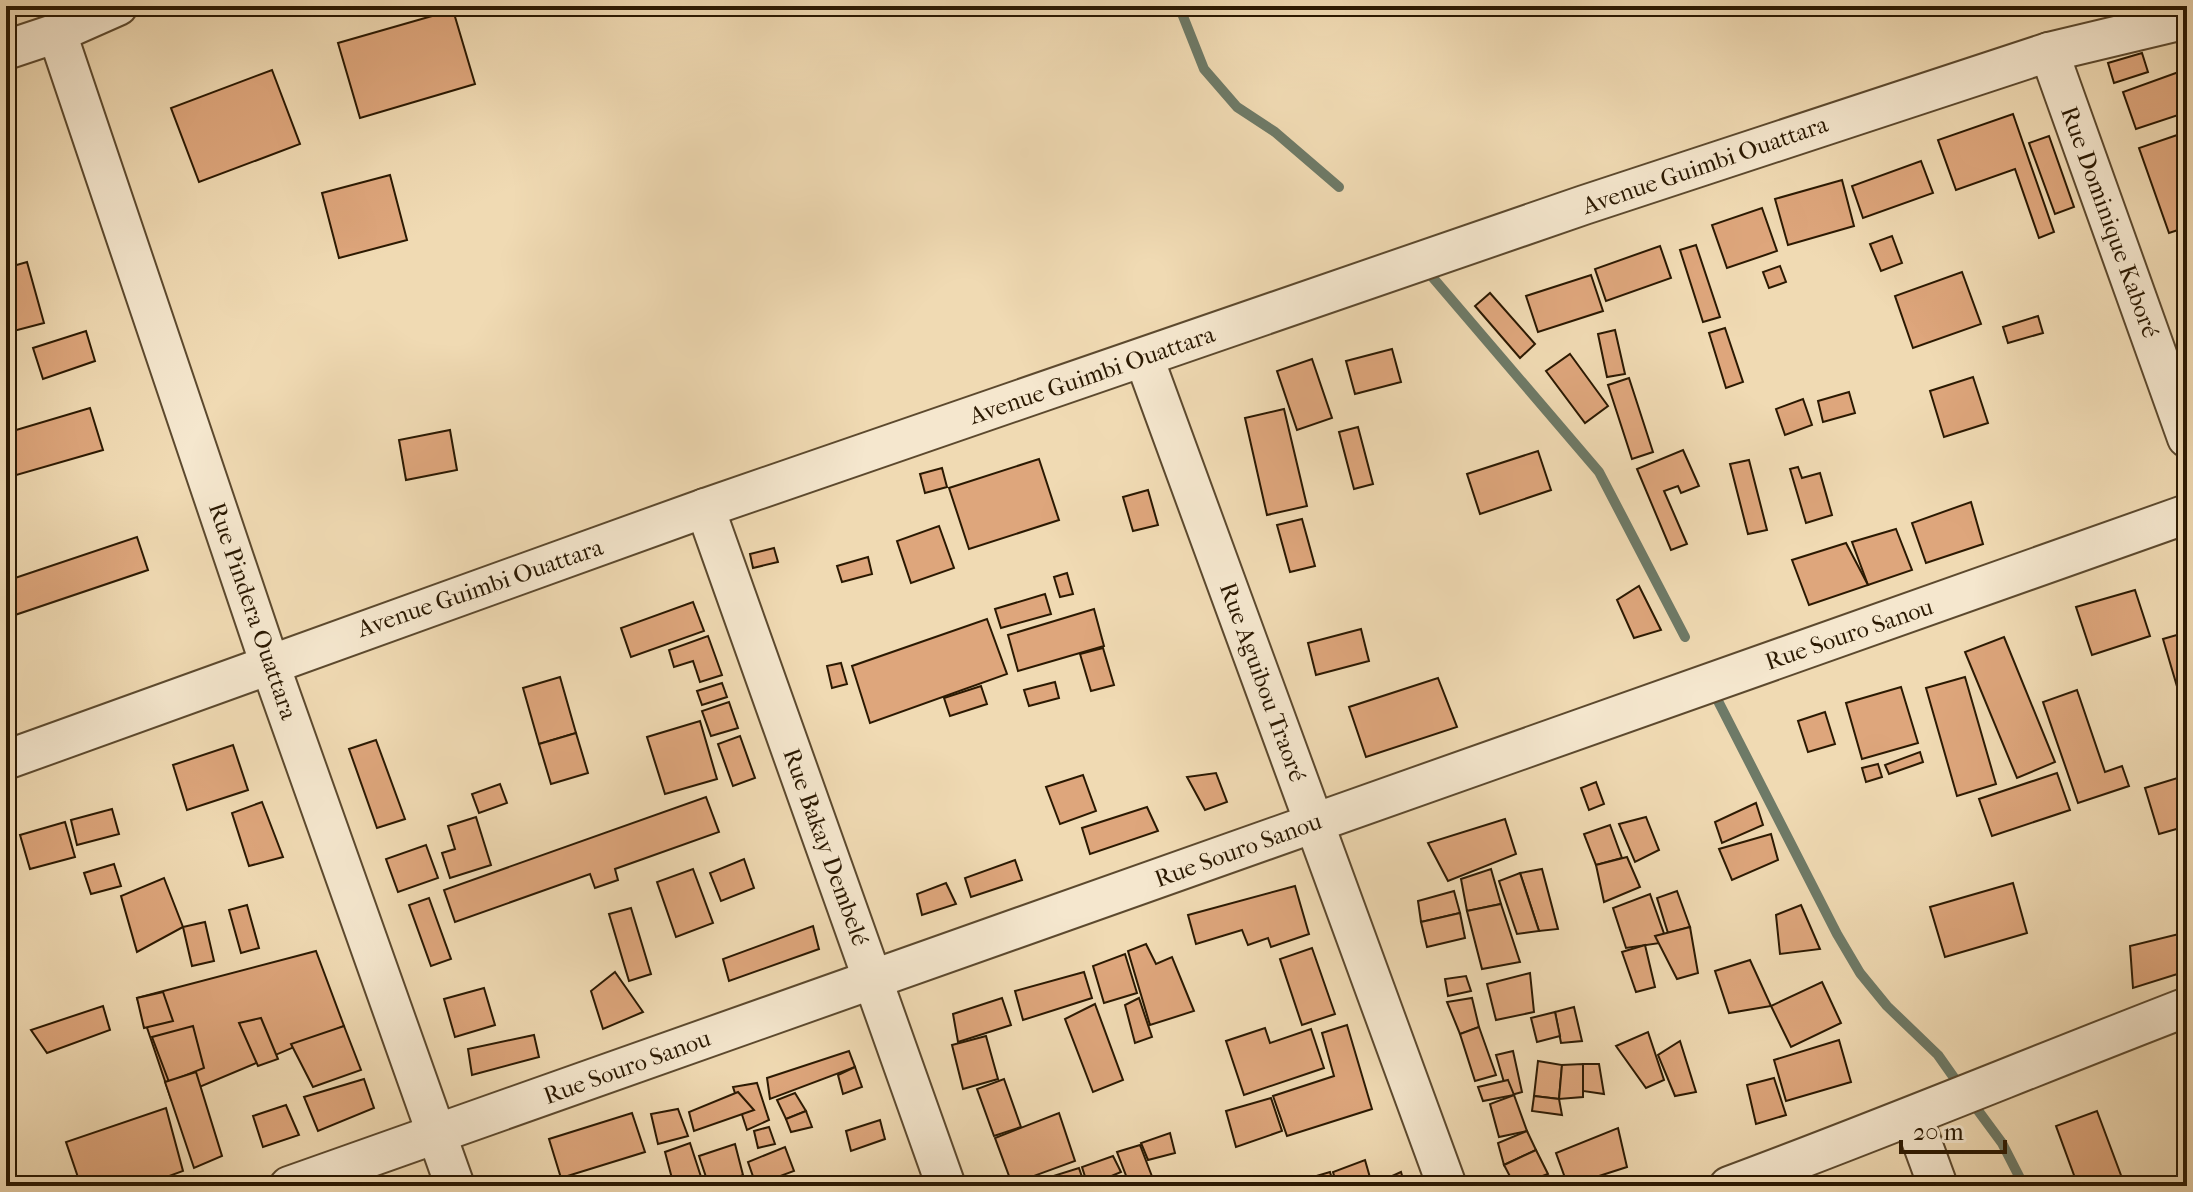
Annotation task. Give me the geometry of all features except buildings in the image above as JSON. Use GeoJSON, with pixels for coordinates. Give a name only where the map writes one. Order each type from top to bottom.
{"type":"FeatureCollection","features":[{"type":"Feature","properties":{"kind":"street"},"geometry":{"type":"LineString","coordinates":[[6,50],[57,33],[118,6]]}},
{"type":"Feature","properties":{"kind":"street","name":"Avenue Guimbi Ouattara"},"geometry":{"type":"LineString","coordinates":[[6,760],[269,662],[705,508],[1569,210],[2049,52],[2187,19]]}},
{"type":"Feature","properties":{"kind":"street","name":"Rue Pindera Ouattara"},"geometry":{"type":"LineString","coordinates":[[57,33],[269,662],[455,1186]]}},
{"type":"Feature","properties":{"kind":"street","name":"Rue Dominique Kaboré"},"geometry":{"type":"LineString","coordinates":[[2049,52],[2187,438]]}},
{"type":"Feature","properties":{"kind":"street","name":"Rue Aguibou Traoré"},"geometry":{"type":"LineString","coordinates":[[1144,358],[1447,1186]]}},
{"type":"Feature","properties":{"kind":"street","name":"Rue Bakay Dembelé"},"geometry":{"type":"LineString","coordinates":[[705,508],[946,1186]]}},
{"type":"Feature","properties":{"kind":"street","name":"Rue Souro Sanou"},"geometry":{"type":"LineString","coordinates":[[289,1186],[2187,514]]}},
{"type":"Feature","properties":{"kind":"street"},"geometry":{"type":"LineString","coordinates":[[1729,1186],[1927,1112],[1985,1085],[2187,1007]]}},
{"type":"Feature","properties":{"kind":"street"},"geometry":{"type":"LineString","coordinates":[[1927,1112],[1938,1186]]}},
{"type":"Feature","properties":{"kind":"waterway"},"geometry":{"type":"LineString","coordinates":[[1179,6],[1204,69],[1237,107],[1275,132],[1339,187]]}},
{"type":"Feature","properties":{"kind":"waterway"},"geometry":{"type":"LineString","coordinates":[[1428,272],[1599,472],[1685,637]]}},
{"type":"Feature","properties":{"kind":"waterway"},"geometry":{"type":"LineString","coordinates":[[1718,701],[1860,973],[1887,1006],[1938,1055],[1962,1089]]}},
{"type":"Feature","properties":{"kind":"waterway"},"geometry":{"type":"LineString","coordinates":[[1971,1101],[2002,1143],[2024,1186]]}}]}
